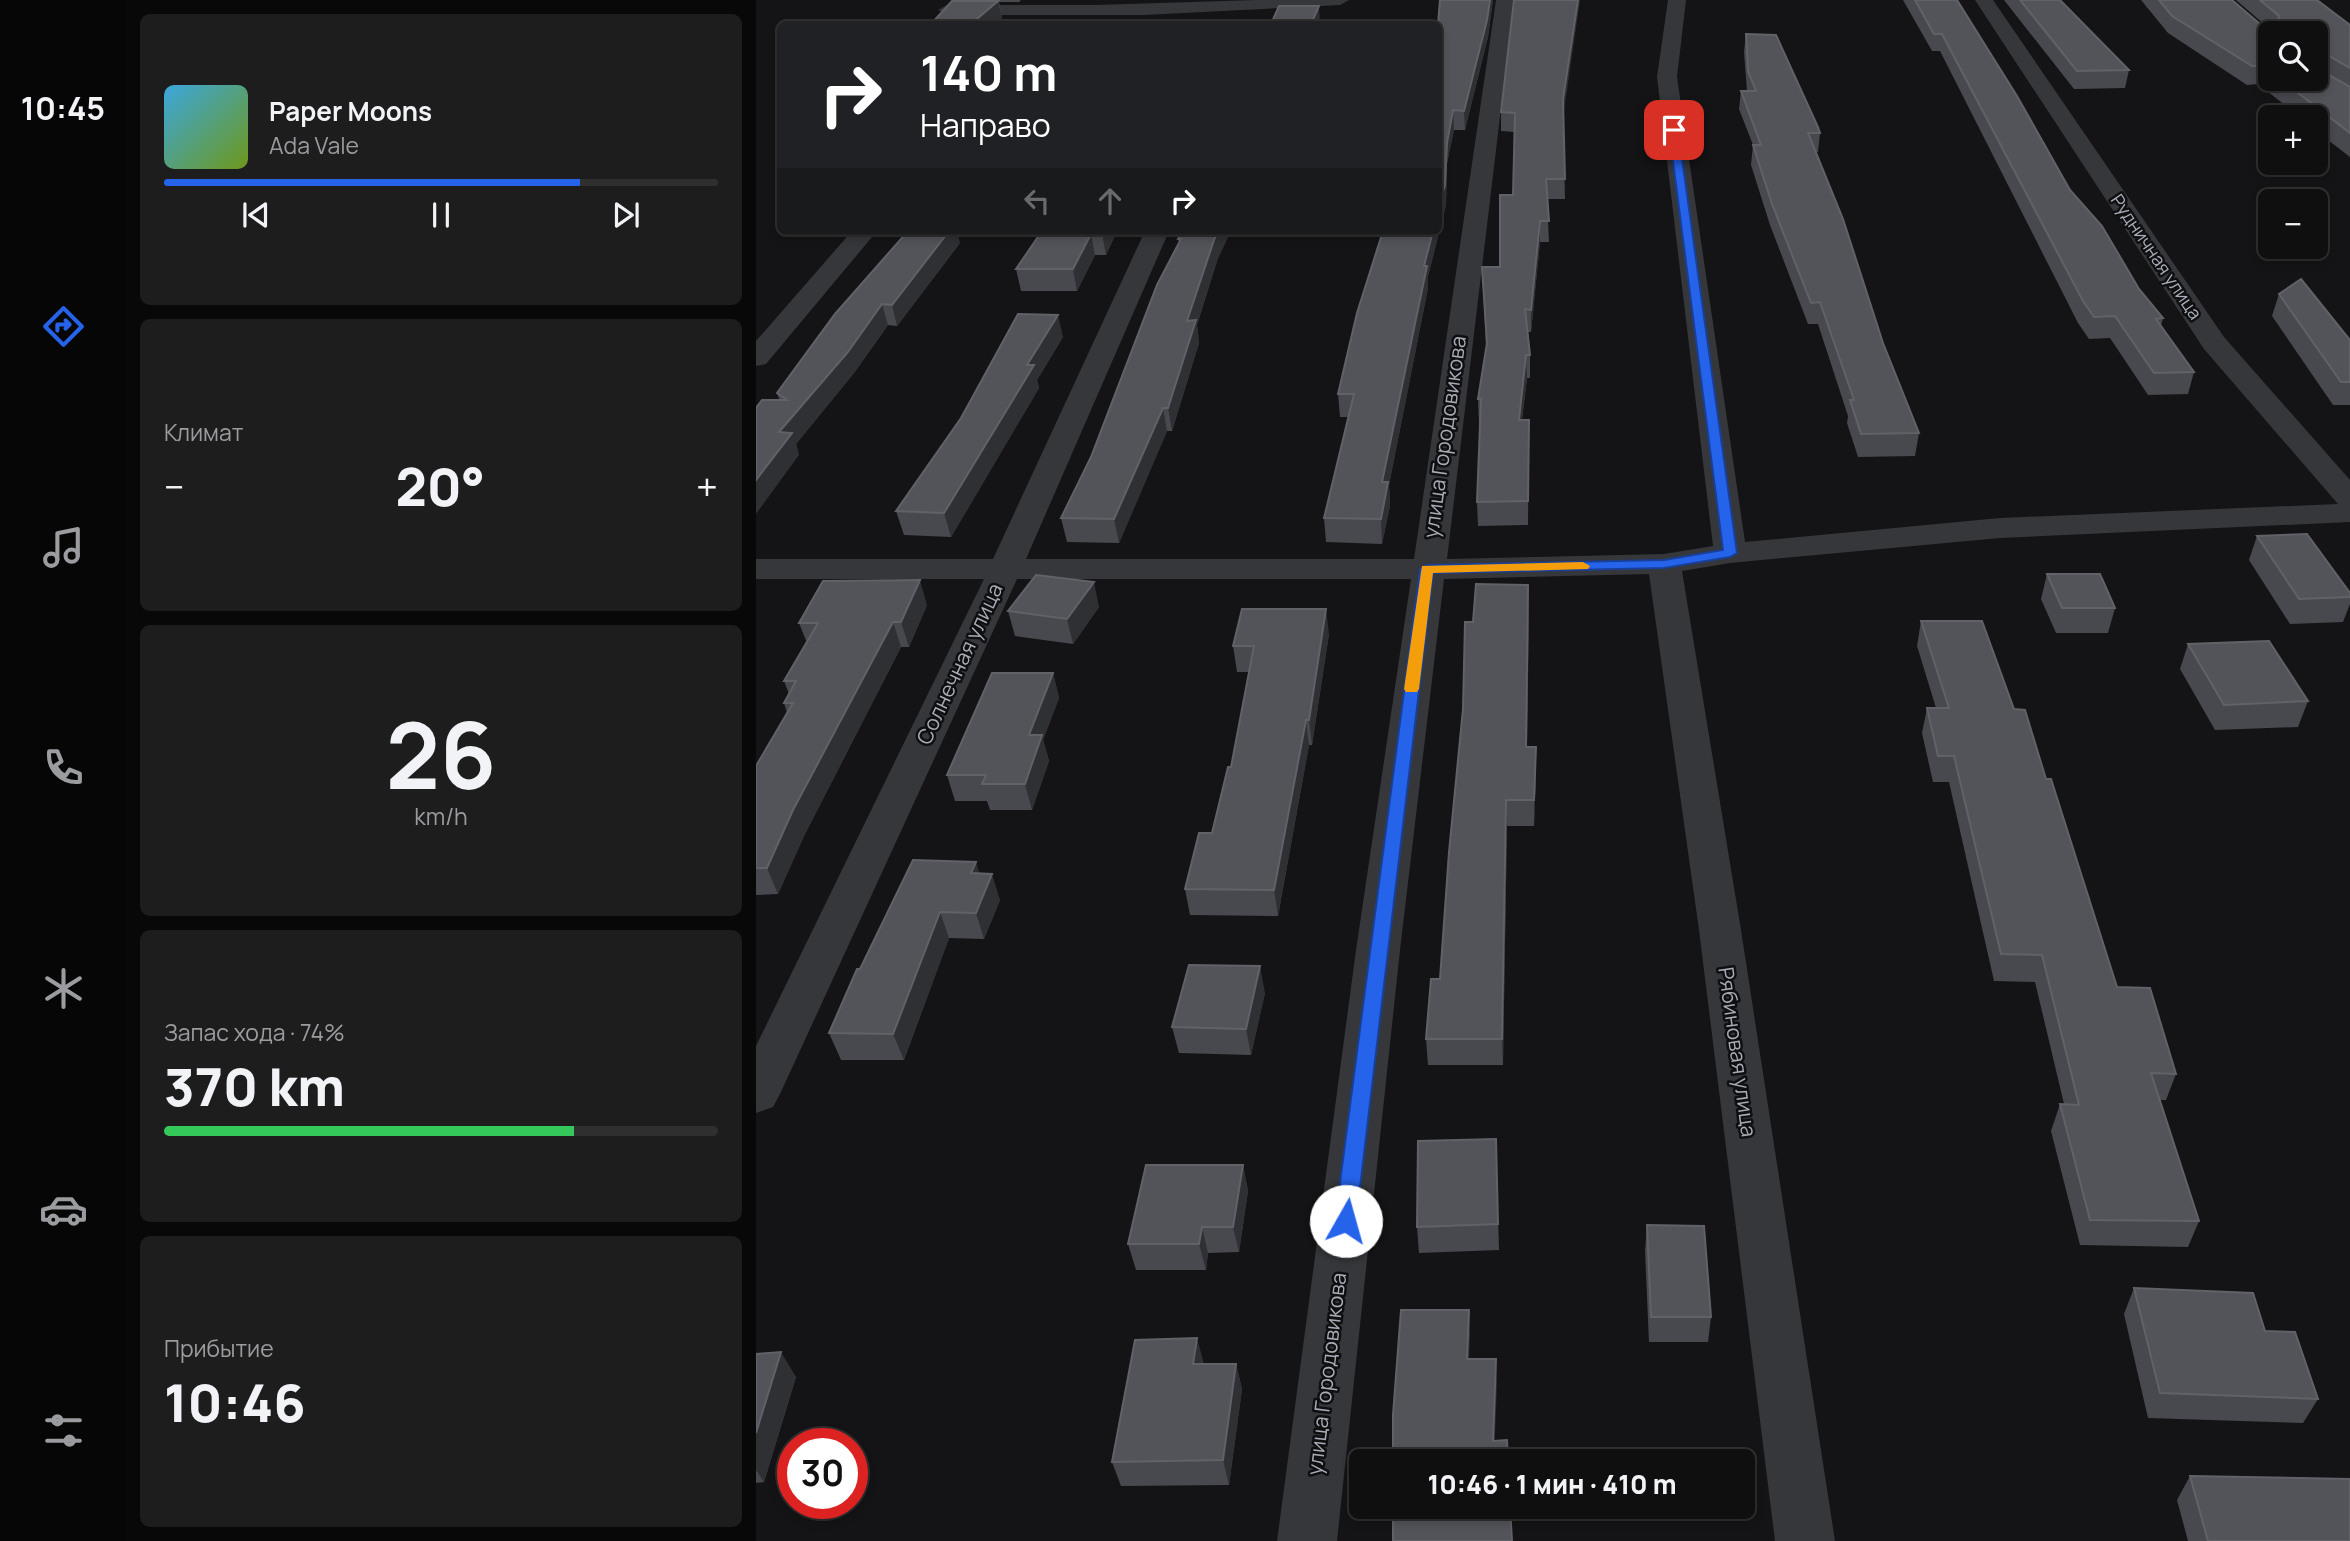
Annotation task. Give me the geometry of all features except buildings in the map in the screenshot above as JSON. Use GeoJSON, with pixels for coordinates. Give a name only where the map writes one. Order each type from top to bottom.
{"type":"FeatureCollection","features":[{"type":"Feature","properties":{"kind":"street"},"geometry":{"type":"LineString","coordinates":[[944,10],[1052,19],[1185,5],[1253,16],[1340,0]]}},
{"type":"Feature","properties":{"kind":"street","name":"улица Городовикова"},"geometry":{"type":"LineString","coordinates":[[1307,1541],[1427,569],[1505,0]]}},
{"type":"Feature","properties":{"kind":"street"},"geometry":{"type":"LineString","coordinates":[[1676,0],[1667,77],[1730,553]]}},
{"type":"Feature","properties":{"kind":"street","name":"Рудничная улица"},"geometry":{"type":"LineString","coordinates":[[1984,0],[2214,343],[2350,499]]}},
{"type":"Feature","properties":{"kind":"street"},"geometry":{"type":"LineString","coordinates":[[756,358],[862,235]]}},
{"type":"Feature","properties":{"kind":"street","name":"Солнечная улица"},"geometry":{"type":"LineString","coordinates":[[756,1094],[1006,567],[1155,235]]}},
{"type":"Feature","properties":{"kind":"street"},"geometry":{"type":"LineString","coordinates":[[756,569],[1427,569],[1664,564],[1730,553],[2000,528],[2350,513]]}},
{"type":"Feature","properties":{"kind":"street","name":"Рябиновая улица"},"geometry":{"type":"LineString","coordinates":[[1664,564],[1720,930],[1805,1541]]}},
{"type":"Feature","properties":{"kind":"slow traffic"},"geometry":{"type":"LineString","coordinates":[[1411,689],[1427,569],[1583,566]]}},
{"type":"Feature","properties":{"kind":"route"},"geometry":{"type":"LineString","coordinates":[[1346,1221],[1427,569],[1664,564],[1730,553],[1674,130]]}}]}
